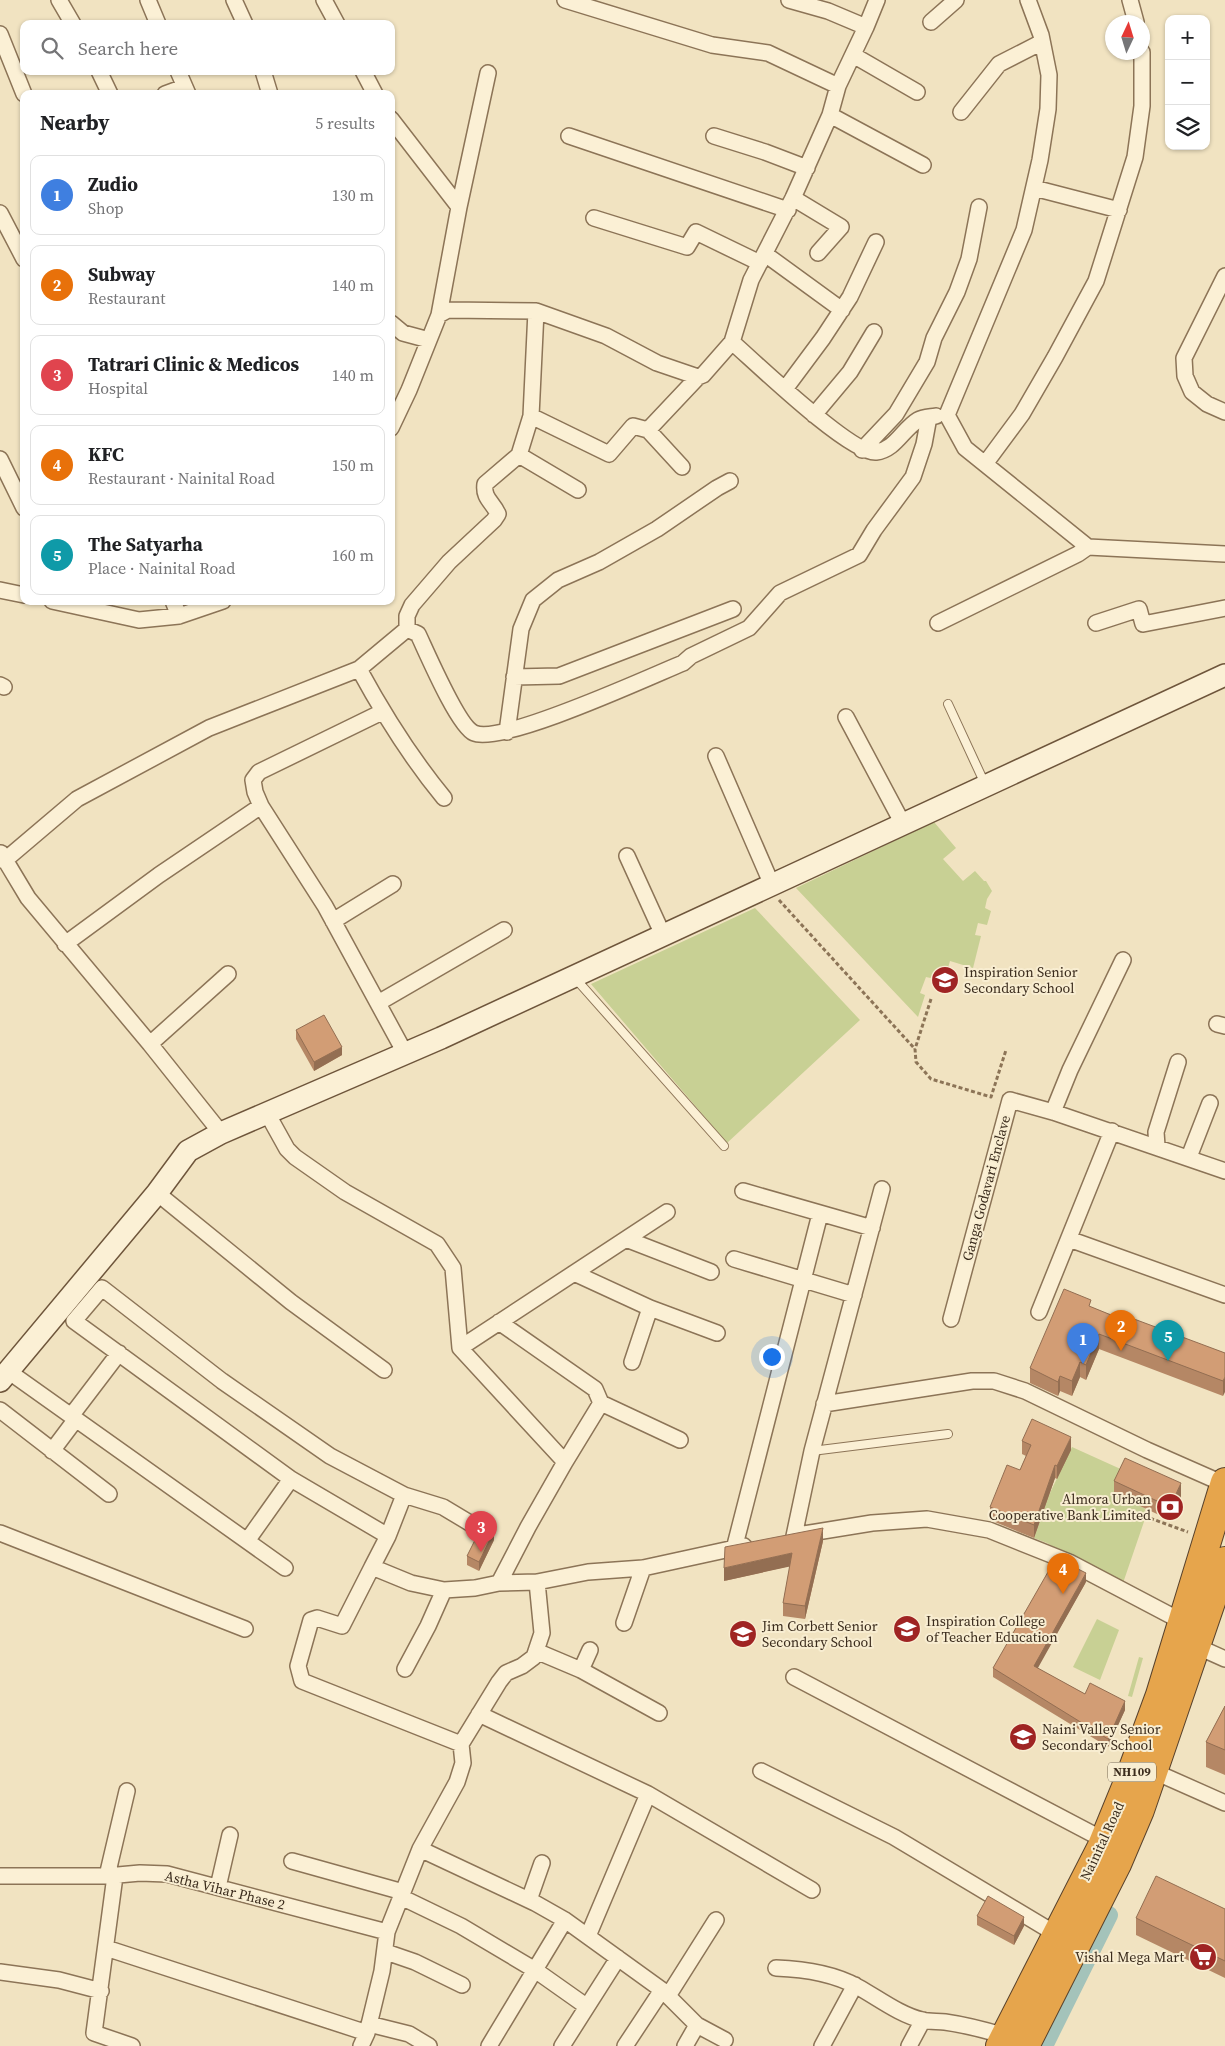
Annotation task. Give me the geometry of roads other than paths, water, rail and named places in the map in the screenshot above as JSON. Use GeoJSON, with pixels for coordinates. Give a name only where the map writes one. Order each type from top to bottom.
{"type":"FeatureCollection","features":[{"type":"Feature","properties":{"kind":"highway","name":"Nainital Road"},"geometry":{"type":"LineString","coordinates":[[1010,2043],[1117,1864],[1140,1810],[1153,1771],[1186,1645],[1208,1538],[1225,1483]]}},
{"type":"Feature","properties":{"kind":"highway","name":"Nainital Road"},"geometry":{"type":"LineString","coordinates":[[1010,2043],[1056,1934],[1104,1840],[1147,1731],[1225,1560]]}},
{"type":"Feature","properties":{"kind":"main road"},"geometry":{"type":"LineString","coordinates":[[4,1376],[157,1193],[188,1151],[221,1133],[574,977],[1225,675]]}},
{"type":"Feature","properties":{"kind":"street"},"geometry":{"type":"LineString","coordinates":[[60,0],[71,20]]}},
{"type":"Feature","properties":{"kind":"street"},"geometry":{"type":"LineString","coordinates":[[148,0],[156,20]]}},
{"type":"Feature","properties":{"kind":"street"},"geometry":{"type":"LineString","coordinates":[[234,0],[243,20]]}},
{"type":"Feature","properties":{"kind":"street"},"geometry":{"type":"LineString","coordinates":[[324,0],[335,20]]}},
{"type":"Feature","properties":{"kind":"street"},"geometry":{"type":"LineString","coordinates":[[565,0],[712,46],[768,53],[838,86]]}},
{"type":"Feature","properties":{"kind":"street"},"geometry":{"type":"LineString","coordinates":[[789,0],[828,11],[866,28]]}},
{"type":"Feature","properties":{"kind":"street"},"geometry":{"type":"LineString","coordinates":[[648,430],[698,377],[703,375],[732,342],[751,280],[791,204],[830,115],[838,86],[866,28],[877,0]]}},
{"type":"Feature","properties":{"kind":"street"},"geometry":{"type":"LineString","coordinates":[[931,22],[956,0]]}},
{"type":"Feature","properties":{"kind":"street"},"geometry":{"type":"LineString","coordinates":[[946,415],[1024,230],[1034,188],[1048,109],[1049,75],[1042,42],[1028,0]]}},
{"type":"Feature","properties":{"kind":"street"},"geometry":{"type":"LineString","coordinates":[[1130,0],[1134,15]]}},
{"type":"Feature","properties":{"kind":"street"},"geometry":{"type":"LineString","coordinates":[[0,34],[22,90]]}},
{"type":"Feature","properties":{"kind":"street"},"geometry":{"type":"LineString","coordinates":[[961,112],[999,64],[1042,42]]}},
{"type":"Feature","properties":{"kind":"street"},"geometry":{"type":"LineString","coordinates":[[852,55],[917,92]]}},
{"type":"Feature","properties":{"kind":"street"},"geometry":{"type":"LineString","coordinates":[[985,464],[1022,414],[1056,357],[1096,281],[1135,157],[1142,106],[1142,60]]}},
{"type":"Feature","properties":{"kind":"street"},"geometry":{"type":"LineString","coordinates":[[395,419],[439,315],[459,206],[488,74]]}},
{"type":"Feature","properties":{"kind":"street"},"geometry":{"type":"LineString","coordinates":[[101,75],[108,90]]}},
{"type":"Feature","properties":{"kind":"street"},"geometry":{"type":"LineString","coordinates":[[180,75],[186,90]]}},
{"type":"Feature","properties":{"kind":"street"},"geometry":{"type":"LineString","coordinates":[[264,75],[269,90]]}},
{"type":"Feature","properties":{"kind":"street"},"geometry":{"type":"LineString","coordinates":[[365,75],[373,90]]}},
{"type":"Feature","properties":{"kind":"street"},"geometry":{"type":"LineString","coordinates":[[830,115],[923,165]]}},
{"type":"Feature","properties":{"kind":"street"},"geometry":{"type":"LineString","coordinates":[[395,124],[459,206]]}},
{"type":"Feature","properties":{"kind":"street"},"geometry":{"type":"LineString","coordinates":[[569,136],[791,204],[841,227],[818,253]]}},
{"type":"Feature","properties":{"kind":"street"},"geometry":{"type":"LineString","coordinates":[[714,136],[807,168]]}},
{"type":"Feature","properties":{"kind":"street"},"geometry":{"type":"LineString","coordinates":[[1034,188],[1119,210]]}},
{"type":"Feature","properties":{"kind":"street"},"geometry":{"type":"LineString","coordinates":[[862,450],[896,414],[927,362],[934,338],[958,292],[969,259],[979,207]]}},
{"type":"Feature","properties":{"kind":"street"},"geometry":{"type":"LineString","coordinates":[[0,213],[20,251]]}},
{"type":"Feature","properties":{"kind":"street"},"geometry":{"type":"LineString","coordinates":[[594,218],[687,247],[696,232],[762,259],[842,310]]}},
{"type":"Feature","properties":{"kind":"street"},"geometry":{"type":"LineString","coordinates":[[785,389],[842,310],[876,242]]}},
{"type":"Feature","properties":{"kind":"street"},"geometry":{"type":"LineString","coordinates":[[1225,276],[1184,358],[1185,376],[1192,392],[1207,404],[1225,412]]}},
{"type":"Feature","properties":{"kind":"street"},"geometry":{"type":"LineString","coordinates":[[439,315],[448,310],[536,311],[606,336],[657,363],[698,377]]}},
{"type":"Feature","properties":{"kind":"street"},"geometry":{"type":"LineString","coordinates":[[408,629],[407,616],[412,605],[449,562],[498,514],[495,507],[486,498],[485,484],[519,455],[531,416],[536,311]]}},
{"type":"Feature","properties":{"kind":"street"},"geometry":{"type":"LineString","coordinates":[[395,326],[404,333],[429,340]]}},
{"type":"Feature","properties":{"kind":"street"},"geometry":{"type":"LineString","coordinates":[[814,415],[850,372],[874,332]]}},
{"type":"Feature","properties":{"kind":"street"},"geometry":{"type":"LineString","coordinates":[[732,342],[814,415],[862,450],[875,453],[886,449],[918,420],[946,415]]}},
{"type":"Feature","properties":{"kind":"street"},"geometry":{"type":"LineString","coordinates":[[946,415],[965,448],[1088,547],[1225,554]]}},
{"type":"Feature","properties":{"kind":"street"},"geometry":{"type":"LineString","coordinates":[[531,416],[609,454],[633,426],[648,430],[682,467]]}},
{"type":"Feature","properties":{"kind":"street"},"geometry":{"type":"LineString","coordinates":[[408,629],[418,634],[462,722],[474,733],[507,732],[545,720],[683,663],[692,656],[749,628],[780,594],[859,555],[874,530],[913,477],[924,444],[929,417]]}},
{"type":"Feature","properties":{"kind":"street"},"geometry":{"type":"LineString","coordinates":[[519,455],[578,490]]}},
{"type":"Feature","properties":{"kind":"street"},"geometry":{"type":"LineString","coordinates":[[0,459],[20,500]]}},
{"type":"Feature","properties":{"kind":"street"},"geometry":{"type":"LineString","coordinates":[[507,732],[522,629],[533,600],[558,580],[599,562],[657,529],[730,481]]}},
{"type":"Feature","properties":{"kind":"street"},"geometry":{"type":"LineString","coordinates":[[938,623],[1078,554],[1088,547]]}},
{"type":"Feature","properties":{"kind":"street"},"geometry":{"type":"LineString","coordinates":[[0,590],[20,594]]}},
{"type":"Feature","properties":{"kind":"street"},"geometry":{"type":"LineString","coordinates":[[70,605],[139,620],[179,616],[211,605]]}},
{"type":"Feature","properties":{"kind":"street"},"geometry":{"type":"LineString","coordinates":[[175,605],[179,616]]}},
{"type":"Feature","properties":{"kind":"street"},"geometry":{"type":"LineString","coordinates":[[1096,623],[1139,609],[1143,624],[1225,608]]}},
{"type":"Feature","properties":{"kind":"street"},"geometry":{"type":"LineString","coordinates":[[514,677],[559,676],[733,609]]}},
{"type":"Feature","properties":{"kind":"street"},"geometry":{"type":"LineString","coordinates":[[221,1133],[150,1044],[28,898],[2,856],[77,799],[209,728],[359,669],[408,629]]}},
{"type":"Feature","properties":{"kind":"street"},"geometry":{"type":"LineString","coordinates":[[359,669],[382,712],[419,768],[444,798]]}},
{"type":"Feature","properties":{"kind":"street"},"geometry":{"type":"LineString","coordinates":[[382,712],[259,772],[253,780],[255,792],[261,806],[333,921],[405,1053]]}},
{"type":"Feature","properties":{"kind":"street"},"geometry":{"type":"LineString","coordinates":[[846,717],[903,824]]}},
{"type":"Feature","properties":{"kind":"street"},"geometry":{"type":"LineString","coordinates":[[716,756],[769,886]]}},
{"type":"Feature","properties":{"kind":"street"},"geometry":{"type":"LineString","coordinates":[[66,944],[159,875],[261,806]]}},
{"type":"Feature","properties":{"kind":"street"},"geometry":{"type":"LineString","coordinates":[[627,856],[663,936]]}},
{"type":"Feature","properties":{"kind":"street"},"geometry":{"type":"LineString","coordinates":[[333,921],[394,884]]}},
{"type":"Feature","properties":{"kind":"street"},"geometry":{"type":"LineString","coordinates":[[378,1003],[504,930]]}},
{"type":"Feature","properties":{"kind":"street"},"geometry":{"type":"LineString","coordinates":[[1053,1112],[1070,1070],[1123,960]]}},
{"type":"Feature","properties":{"kind":"street"},"geometry":{"type":"LineString","coordinates":[[150,1044],[228,974]]}},
{"type":"Feature","properties":{"kind":"street"},"geometry":{"type":"LineString","coordinates":[[1157,1146],[1156,1132],[1178,1062]]}},
{"type":"Feature","properties":{"kind":"street","name":"Ganga Godavari Enclave"},"geometry":{"type":"LineString","coordinates":[[951,1319],[1010,1100],[1112,1131],[1225,1171]]}},
{"type":"Feature","properties":{"kind":"street"},"geometry":{"type":"LineString","coordinates":[[1189,1158],[1210,1102]]}},
{"type":"Feature","properties":{"kind":"street"},"geometry":{"type":"LineString","coordinates":[[267,1113],[287,1150],[295,1157],[345,1192],[436,1244],[453,1268],[460,1348],[566,1462]]}},
{"type":"Feature","properties":{"kind":"street"},"geometry":{"type":"LineString","coordinates":[[1039,1312],[1112,1131]]}},
{"type":"Feature","properties":{"kind":"street"},"geometry":{"type":"LineString","coordinates":[[794,1536],[812,1451],[882,1189]]}},
{"type":"Feature","properties":{"kind":"street"},"geometry":{"type":"LineString","coordinates":[[743,1191],[872,1228]]}},
{"type":"Feature","properties":{"kind":"street"},"geometry":{"type":"LineString","coordinates":[[157,1193],[291,1302],[384,1370]]}},
{"type":"Feature","properties":{"kind":"street"},"geometry":{"type":"LineString","coordinates":[[460,1348],[667,1212]]}},
{"type":"Feature","properties":{"kind":"street"},"geometry":{"type":"LineString","coordinates":[[734,1548],[820,1214]]}},
{"type":"Feature","properties":{"kind":"street"},"geometry":{"type":"LineString","coordinates":[[626,1239],[712,1272]]}},
{"type":"Feature","properties":{"kind":"street"},"geometry":{"type":"LineString","coordinates":[[1069,1239],[1225,1295]]}},
{"type":"Feature","properties":{"kind":"street"},"geometry":{"type":"LineString","coordinates":[[734,1259],[854,1295]]}},
{"type":"Feature","properties":{"kind":"street"},"geometry":{"type":"LineString","coordinates":[[574,1273],[650,1308],[717,1333]]}},
{"type":"Feature","properties":{"kind":"street"},"geometry":{"type":"LineString","coordinates":[[388,1536],[291,1479],[74,1321],[102,1288],[222,1381],[330,1456],[404,1495],[443,1507],[478,1528]]}},
{"type":"Feature","properties":{"kind":"street"},"geometry":{"type":"LineString","coordinates":[[632,1362],[650,1308]]}},
{"type":"Feature","properties":{"kind":"street"},"geometry":{"type":"LineString","coordinates":[[499,1322],[595,1389],[601,1403],[680,1440]]}},
{"type":"Feature","properties":{"kind":"street"},"geometry":{"type":"LineString","coordinates":[[52,1451],[119,1353]]}},
{"type":"Feature","properties":{"kind":"street"},"geometry":{"type":"LineString","coordinates":[[4,1376],[74,1417],[285,1568]]}},
{"type":"Feature","properties":{"kind":"street"},"geometry":{"type":"LineString","coordinates":[[824,1404],[972,1381],[994,1382],[1025,1391],[1147,1450],[1225,1483]]}},
{"type":"Feature","properties":{"kind":"street"},"geometry":{"type":"LineString","coordinates":[[499,1583],[528,1527],[601,1403]]}},
{"type":"Feature","properties":{"kind":"street"},"geometry":{"type":"LineString","coordinates":[[0,1410],[109,1494]]}},
{"type":"Feature","properties":{"kind":"street"},"geometry":{"type":"LineString","coordinates":[[247,1541],[291,1479]]}},
{"type":"Feature","properties":{"kind":"street"},"geometry":{"type":"LineString","coordinates":[[404,1495],[388,1536],[342,1626],[317,1618],[311,1620],[298,1666],[302,1681],[461,1744]]}},
{"type":"Feature","properties":{"kind":"street"},"geometry":{"type":"LineString","coordinates":[[777,1539],[872,1523],[927,1519],[989,1530],[1069,1562],[1186,1645],[1225,1659]]}},
{"type":"Feature","properties":{"kind":"street"},"geometry":{"type":"LineString","coordinates":[[0,1533],[244,1629]]}},
{"type":"Feature","properties":{"kind":"street"},"geometry":{"type":"LineString","coordinates":[[372,1567],[411,1583],[444,1590],[475,1588],[499,1583],[537,1582],[588,1572],[644,1568],[759,1543]]}},
{"type":"Feature","properties":{"kind":"street"},"geometry":{"type":"LineString","coordinates":[[624,1622],[644,1568]]}},
{"type":"Feature","properties":{"kind":"street"},"geometry":{"type":"LineString","coordinates":[[365,2035],[386,1952],[388,1932],[420,1849],[457,1782],[463,1763],[461,1744],[506,1673],[522,1666],[534,1657],[542,1633],[537,1582]]}},
{"type":"Feature","properties":{"kind":"street"},"geometry":{"type":"LineString","coordinates":[[405,1669],[444,1590]]}},
{"type":"Feature","properties":{"kind":"street"},"geometry":{"type":"LineString","coordinates":[[581,1670],[590,1650]]}},
{"type":"Feature","properties":{"kind":"street"},"geometry":{"type":"LineString","coordinates":[[536,1651],[581,1670],[659,1712]]}},
{"type":"Feature","properties":{"kind":"street"},"geometry":{"type":"LineString","coordinates":[[794,1678],[1104,1840]]}},
{"type":"Feature","properties":{"kind":"street"},"geometry":{"type":"LineString","coordinates":[[479,1714],[648,1794],[812,1890]]}},
{"type":"Feature","properties":{"kind":"street"},"geometry":{"type":"LineString","coordinates":[[761,1771],[894,1837],[1056,1934]]}},
{"type":"Feature","properties":{"kind":"street"},"geometry":{"type":"LineString","coordinates":[[1153,1771],[1225,1803]]}},
{"type":"Feature","properties":{"kind":"street"},"geometry":{"type":"LineString","coordinates":[[127,1791],[111,1876],[106,1948],[94,2034],[127,2045]]}},
{"type":"Feature","properties":{"kind":"street"},"geometry":{"type":"LineString","coordinates":[[588,1936],[648,1794]]}},
{"type":"Feature","properties":{"kind":"street"},"geometry":{"type":"LineString","coordinates":[[218,1887],[230,1835]]}},
{"type":"Feature","properties":{"kind":"street"},"geometry":{"type":"LineString","coordinates":[[420,1849],[529,1900],[565,1920],[665,1993],[697,2025],[725,2040]]}},
{"type":"Feature","properties":{"kind":"street"},"geometry":{"type":"LineString","coordinates":[[292,1861],[402,1894],[535,1970],[586,2006]]}},
{"type":"Feature","properties":{"kind":"street"},"geometry":{"type":"LineString","coordinates":[[529,1900],[542,1862]]}},
{"type":"Feature","properties":{"kind":"street","name":"Astha Vihar Phase 2"},"geometry":{"type":"LineString","coordinates":[[0,1876],[167,1874],[388,1932]]}},
{"type":"Feature","properties":{"kind":"street"},"geometry":{"type":"LineString","coordinates":[[489,2046],[565,1920]]}},
{"type":"Feature","properties":{"kind":"street"},"geometry":{"type":"LineString","coordinates":[[624,2046],[665,1993],[716,1920]]}},
{"type":"Feature","properties":{"kind":"street"},"geometry":{"type":"LineString","coordinates":[[106,1948],[365,2035],[409,2034],[429,2046]]}},
{"type":"Feature","properties":{"kind":"street"},"geometry":{"type":"LineString","coordinates":[[386,1952],[415,1962],[462,1985]]}},
{"type":"Feature","properties":{"kind":"street"},"geometry":{"type":"LineString","coordinates":[[562,2046],[618,1958]]}},
{"type":"Feature","properties":{"kind":"street"},"geometry":{"type":"LineString","coordinates":[[776,1968],[794,1968],[833,1975],[856,1985],[906,2014],[923,2020],[963,2025],[1010,2043]]}},
{"type":"Feature","properties":{"kind":"street"},"geometry":{"type":"LineString","coordinates":[[0,1972],[59,1980],[101,1991]]}},
{"type":"Feature","properties":{"kind":"street"},"geometry":{"type":"LineString","coordinates":[[822,2046],[856,1985]]}},
{"type":"Feature","properties":{"kind":"street"},"geometry":{"type":"LineString","coordinates":[[909,2046],[923,2020]]}},
{"type":"Feature","properties":{"kind":"street"},"geometry":{"type":"LineString","coordinates":[[685,2046],[697,2025]]}},
{"type":"Feature","properties":{"kind":"lane"},"geometry":{"type":"LineString","coordinates":[[948,704],[986,786]]}},
{"type":"Feature","properties":{"kind":"lane"},"geometry":{"type":"LineString","coordinates":[[574,977],[724,1146]]}},
{"type":"Feature","properties":{"kind":"lane"},"geometry":{"type":"LineString","coordinates":[[812,1451],[948,1434]]}},
{"type":"Feature","properties":{"kind":"waterway"},"geometry":{"type":"LineString","coordinates":[[1044,2046],[1109,1915]]}},
{"type":"Feature","properties":{"kind":"place","name":"Inspiration Senior Secondary School"},"geometry":{"type":"Point","coordinates":[945,980]}},
{"type":"Feature","properties":{"kind":"place","name":"Subway"},"geometry":{"type":"Point","coordinates":[1121,1351]}},
{"type":"Feature","properties":{"kind":"place","name":"The Satyarha"},"geometry":{"type":"Point","coordinates":[1168,1361]}},
{"type":"Feature","properties":{"kind":"place","name":"Zudio"},"geometry":{"type":"Point","coordinates":[1083,1364]}},
{"type":"Feature","properties":{"kind":"place","name":"Almora Urban Cooperative Bank Limited"},"geometry":{"type":"Point","coordinates":[1170,1507]}},
{"type":"Feature","properties":{"kind":"place","name":"Tatrari Clinic & Medicos"},"geometry":{"type":"Point","coordinates":[481,1552]}},
{"type":"Feature","properties":{"kind":"place","name":"KFC"},"geometry":{"type":"Point","coordinates":[1063,1594]}},
{"type":"Feature","properties":{"kind":"place","name":"Inspiration College of Teacher Education"},"geometry":{"type":"Point","coordinates":[907,1629]}},
{"type":"Feature","properties":{"kind":"place","name":"Jim Corbett Senior Secondary School"},"geometry":{"type":"Point","coordinates":[743,1634]}},
{"type":"Feature","properties":{"kind":"place","name":"Naini Valley Senior Secondary School"},"geometry":{"type":"Point","coordinates":[1023,1737]}},
{"type":"Feature","properties":{"kind":"place","name":"Vishal Mega Mart"},"geometry":{"type":"Point","coordinates":[1203,1957]}}]}
